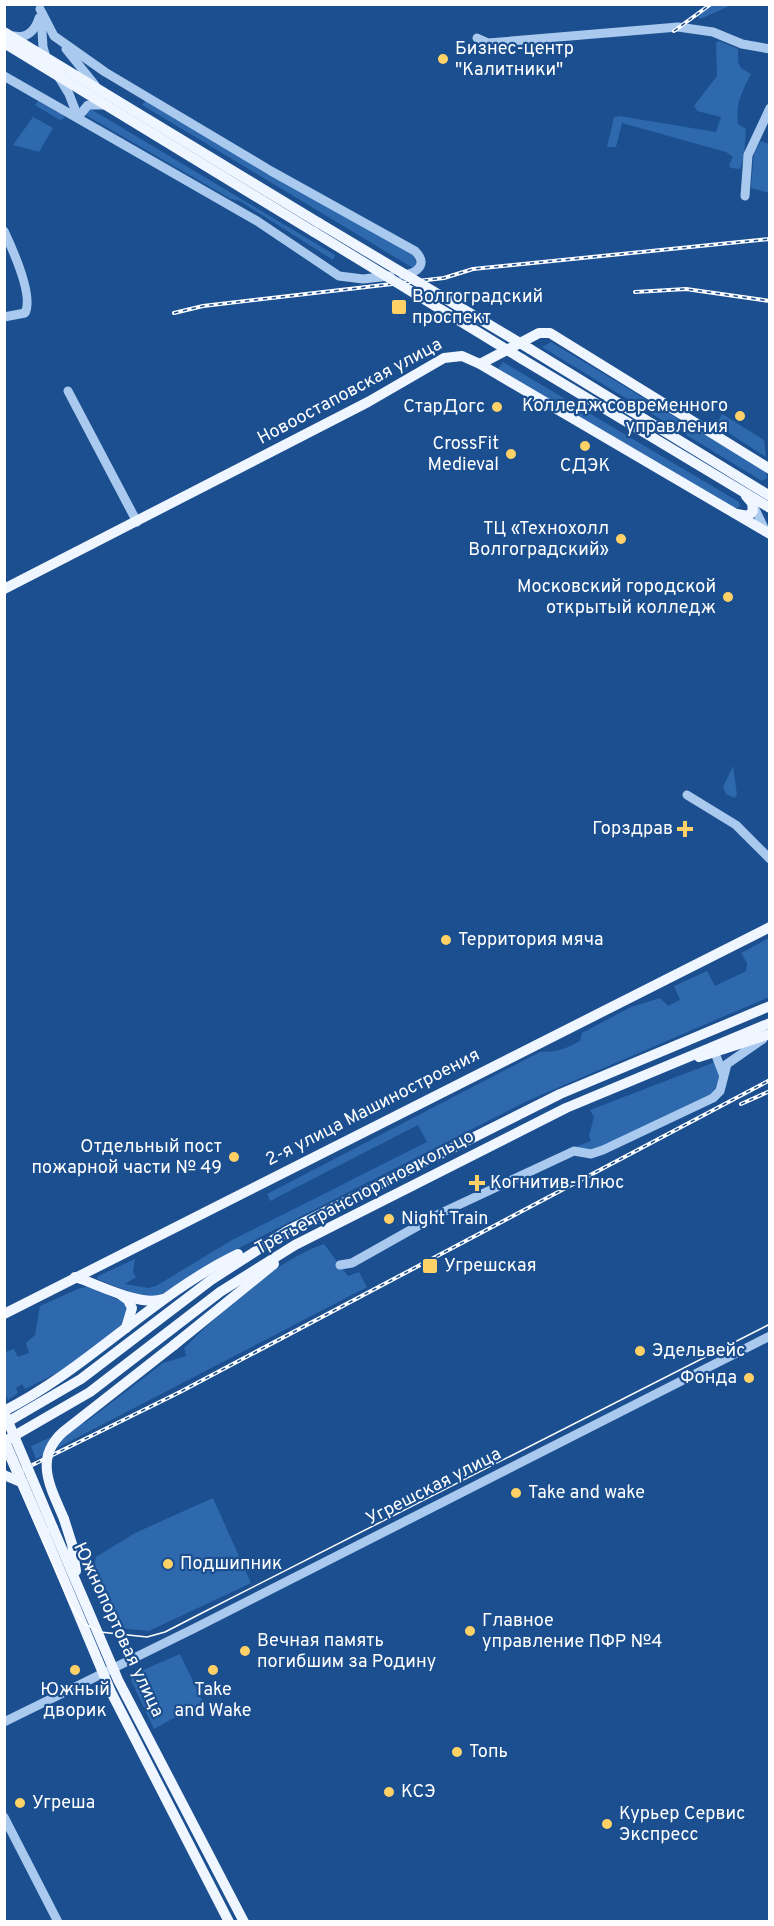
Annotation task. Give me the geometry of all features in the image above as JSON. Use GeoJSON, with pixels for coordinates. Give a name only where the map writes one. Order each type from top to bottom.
{"type":"FeatureCollection","features":[{"type":"Feature","properties":{"kind":"main road"},"geometry":{"type":"LineString","coordinates":[[6,37],[97,87],[522,359],[770,508]]}},
{"type":"Feature","properties":{"kind":"main road"},"geometry":{"type":"LineString","coordinates":[[6,37],[55,75],[316,228],[530,349],[770,496]]}},
{"type":"Feature","properties":{"kind":"main road"},"geometry":{"type":"LineString","coordinates":[[480,364],[539,333],[550,333],[770,469]]}},
{"type":"Feature","properties":{"kind":"main road","name":"Новоостаповская улица"},"geometry":{"type":"LineString","coordinates":[[4,589],[368,402],[444,358],[462,356],[480,364],[736,514],[765,528]]}},
{"type":"Feature","properties":{"kind":"main road"},"geometry":{"type":"LineString","coordinates":[[757,489],[770,486]]}},
{"type":"Feature","properties":{"kind":"main road"},"geometry":{"type":"LineString","coordinates":[[736,514],[751,514],[752,503],[744,493]]}},
{"type":"Feature","properties":{"kind":"main road","name":"2-я улица Машиностроения"},"geometry":{"type":"LineString","coordinates":[[4,1314],[757,932],[770,922]]}},
{"type":"Feature","properties":{"kind":"main road"},"geometry":{"type":"LineString","coordinates":[[757,932],[770,928]]}},
{"type":"Feature","properties":{"kind":"main road","name":"Третье транспортное кольцо"},"geometry":{"type":"LineString","coordinates":[[4,1424],[81,1379],[211,1280],[288,1231],[560,1094],[770,1006]]}},
{"type":"Feature","properties":{"kind":"main road","name":"Третье транспортное кольцо"},"geometry":{"type":"LineString","coordinates":[[4,1441],[90,1392],[237,1281],[321,1232],[566,1108],[770,1023]]}},
{"type":"Feature","properties":{"kind":"main road"},"geometry":{"type":"LineString","coordinates":[[647,1073],[770,1035]]}},
{"type":"Feature","properties":{"kind":"main road"},"geometry":{"type":"LineString","coordinates":[[4,1412],[74,1369],[205,1271],[288,1231]]}},
{"type":"Feature","properties":{"kind":"main road"},"geometry":{"type":"LineString","coordinates":[[78,1586],[72,1544],[46,1475],[46,1457],[51,1446],[63,1432],[264,1271],[321,1232]]}},
{"type":"Feature","properties":{"kind":"main road"},"geometry":{"type":"LineString","coordinates":[[75,1277],[153,1302],[168,1297]]}},
{"type":"Feature","properties":{"kind":"main road"},"geometry":{"type":"LineString","coordinates":[[116,1292],[128,1300],[132,1308],[129,1323],[121,1333]]}},
{"type":"Feature","properties":{"kind":"main road","name":"Южнопортовая улица"},"geometry":{"type":"LineString","coordinates":[[4,1412],[48,1530],[160,1792],[229,1922]]}},
{"type":"Feature","properties":{"kind":"main road","name":"Южнопортовая улица"},"geometry":{"type":"LineString","coordinates":[[4,1441],[23,1483],[78,1586],[83,1609]]}},
{"type":"Feature","properties":{"kind":"main road"},"geometry":{"type":"LineString","coordinates":[[4,1475],[23,1483]]}},
{"type":"Feature","properties":{"kind":"main road","name":"Южнопортовая улица"},"geometry":{"type":"LineString","coordinates":[[108,1671],[244,1922]]}},
{"type":"Feature","properties":{"kind":"street"},"geometry":{"type":"LineString","coordinates":[[6,37],[22,37],[30,33],[40,8]]}},
{"type":"Feature","properties":{"kind":"street"},"geometry":{"type":"LineString","coordinates":[[40,8],[48,28],[97,87]]}},
{"type":"Feature","properties":{"kind":"street"},"geometry":{"type":"LineString","coordinates":[[40,8],[45,57],[69,94],[78,117]]}},
{"type":"Feature","properties":{"kind":"street"},"geometry":{"type":"LineString","coordinates":[[477,38],[488,43],[678,27],[713,32],[742,44],[767,46]]}},
{"type":"Feature","properties":{"kind":"street"},"geometry":{"type":"LineString","coordinates":[[4,76],[256,221],[339,276],[363,279],[412,274],[419,270],[421,259],[415,251],[271,171],[105,72],[61,42]]}},
{"type":"Feature","properties":{"kind":"street"},"geometry":{"type":"LineString","coordinates":[[97,87],[92,73],[97,70],[105,72]]}},
{"type":"Feature","properties":{"kind":"street"},"geometry":{"type":"LineString","coordinates":[[78,117],[88,105],[105,105]]}},
{"type":"Feature","properties":{"kind":"street"},"geometry":{"type":"LineString","coordinates":[[745,196],[748,154],[770,108]]}},
{"type":"Feature","properties":{"kind":"street"},"geometry":{"type":"LineString","coordinates":[[4,231],[17,263],[28,303],[25,313],[4,318]]}},
{"type":"Feature","properties":{"kind":"street"},"geometry":{"type":"LineString","coordinates":[[68,391],[137,522]]}},
{"type":"Feature","properties":{"kind":"street"},"geometry":{"type":"LineString","coordinates":[[752,503],[765,528]]}},
{"type":"Feature","properties":{"kind":"street"},"geometry":{"type":"LineString","coordinates":[[687,795],[736,825],[770,859]]}},
{"type":"Feature","properties":{"kind":"street"},"geometry":{"type":"LineString","coordinates":[[340,1264],[352,1263],[439,1214],[574,1151],[591,1154],[603,1150],[713,1098],[720,1090],[727,1064],[770,1035]]}},
{"type":"Feature","properties":{"kind":"street"},"geometry":{"type":"LineString","coordinates":[[715,1053],[723,1074]]}},
{"type":"Feature","properties":{"kind":"street","name":"Угрешская улица"},"geometry":{"type":"LineString","coordinates":[[4,1722],[770,1336]]}},
{"type":"Feature","properties":{"kind":"street"},"geometry":{"type":"LineString","coordinates":[[4,1817],[58,1922]]}},
{"type":"Feature","properties":{"kind":"shaded area"},"geometry":{"type":"Polygon","coordinates":[[[711,4],[732,5],[700,19],[696,14],[711,4]]]}},
{"type":"Feature","properties":{"kind":"shaded area"},"geometry":{"type":"Polygon","coordinates":[[[719,41],[738,49],[738,62],[741,68],[751,74],[738,104],[738,124],[746,129],[744,157],[740,169],[731,168],[729,165],[733,157],[726,152],[622,123],[616,147],[607,147],[614,117],[619,116],[716,132],[721,117],[697,111],[694,106],[717,76],[716,43],[719,41]]]}},
{"type":"Feature","properties":{"kind":"shaded area"},"geometry":{"type":"Polygon","coordinates":[[[146,100],[414,255],[417,266],[413,268],[142,105],[146,100]]]}},
{"type":"Feature","properties":{"kind":"shaded area"},"geometry":{"type":"Polygon","coordinates":[[[38,101],[61,112],[65,118],[60,120],[38,107],[35,105],[38,101]]]}},
{"type":"Feature","properties":{"kind":"shaded area"},"geometry":{"type":"Polygon","coordinates":[[[89,108],[335,255],[333,260],[240,201],[231,199],[87,116],[85,113],[89,108]]]}},
{"type":"Feature","properties":{"kind":"shaded area"},"geometry":{"type":"Polygon","coordinates":[[[33,117],[53,128],[39,152],[13,145],[33,117]]]}},
{"type":"Feature","properties":{"kind":"shaded area"},"geometry":{"type":"Polygon","coordinates":[[[761,141],[769,144],[769,193],[751,188],[754,151],[761,141]]]}},
{"type":"Feature","properties":{"kind":"shaded area"},"geometry":{"type":"Polygon","coordinates":[[[551,342],[766,472],[767,478],[762,481],[542,347],[551,342]]]}},
{"type":"Feature","properties":{"kind":"shaded area"},"geometry":{"type":"Polygon","coordinates":[[[503,362],[739,502],[740,506],[736,509],[498,369],[503,362]]]}},
{"type":"Feature","properties":{"kind":"shaded area"},"geometry":{"type":"Polygon","coordinates":[[[722,414],[764,440],[766,457],[716,425],[722,414]]]}},
{"type":"Feature","properties":{"kind":"shaded area"},"geometry":{"type":"Polygon","coordinates":[[[733,766],[737,795],[734,798],[726,794],[723,787],[733,766]]]}},
{"type":"Feature","properties":{"kind":"shaded area"},"geometry":{"type":"Polygon","coordinates":[[[769,938],[769,997],[527,1101],[233,1251],[157,1297],[135,1294],[97,1279],[98,1276],[135,1259],[133,1272],[136,1277],[125,1284],[148,1288],[156,1286],[232,1240],[427,1142],[418,1125],[270,1201],[267,1194],[540,1052],[561,1050],[575,1044],[580,1041],[582,1033],[631,1007],[660,998],[668,1006],[680,1000],[674,986],[707,971],[715,986],[746,971],[747,963],[741,953],[769,938]]]}},
{"type":"Feature","properties":{"kind":"shaded area"},"geometry":{"type":"Polygon","coordinates":[[[715,1062],[721,1074],[715,1093],[595,1151],[576,1147],[591,1141],[589,1136],[594,1117],[590,1110],[715,1062]]]}},
{"type":"Feature","properties":{"kind":"shaded area"},"geometry":{"type":"Polygon","coordinates":[[[324,1244],[348,1276],[359,1272],[367,1287],[36,1459],[31,1446],[86,1422],[163,1363],[186,1356],[184,1348],[249,1289],[286,1263],[324,1244]]]}},
{"type":"Feature","properties":{"kind":"shaded area"},"geometry":{"type":"Polygon","coordinates":[[[88,1287],[124,1302],[127,1309],[123,1326],[67,1368],[25,1389],[22,1384],[16,1388],[18,1393],[8,1400],[5,1392],[5,1352],[14,1349],[18,1357],[29,1353],[26,1343],[35,1335],[40,1306],[80,1288],[88,1287]]]}},
{"type":"Feature","properties":{"kind":"shaded area","name":"Подшипник"},"geometry":{"type":"Polygon","coordinates":[[[213,1498],[251,1583],[149,1631],[119,1628],[93,1572],[96,1557],[135,1533],[213,1498]]]}},
{"type":"Feature","properties":{"kind":"shaded area"},"geometry":{"type":"Polygon","coordinates":[[[180,1654],[203,1702],[154,1729],[131,1680],[134,1674],[180,1654]]]}},
{"type":"Feature","properties":{"kind":"tram line"},"geometry":{"type":"LineString","coordinates":[[4,1453],[71,1606],[83,1623],[100,1632],[147,1637],[165,1632],[770,1324]]}},
{"type":"Feature","properties":{"kind":"railway"},"geometry":{"type":"LineString","coordinates":[[674,31],[711,4]]}},
{"type":"Feature","properties":{"kind":"railway"},"geometry":{"type":"LineString","coordinates":[[174,313],[203,306],[444,278],[473,269],[770,239]]}},
{"type":"Feature","properties":{"kind":"railway"},"geometry":{"type":"LineString","coordinates":[[635,292],[686,289],[770,301]]}},
{"type":"Feature","properties":{"kind":"railway"},"geometry":{"type":"LineString","coordinates":[[4,1479],[180,1392],[770,1080]]}},
{"type":"Feature","properties":{"kind":"railway"},"geometry":{"type":"LineString","coordinates":[[741,1104],[770,1091]]}},
{"type":"Feature","properties":{"kind":"place","name":"Бизнес-центр \"Калитники\""},"geometry":{"type":"Point","coordinates":[443,59]}},
{"type":"Feature","properties":{"kind":"place","name":"Волгоградский проспект"},"geometry":{"type":"Point","coordinates":[399,307]}},
{"type":"Feature","properties":{"kind":"place","name":"СтарДогс"},"geometry":{"type":"Point","coordinates":[497,407]}},
{"type":"Feature","properties":{"kind":"place","name":"Колледж современного управления"},"geometry":{"type":"Point","coordinates":[740,416]}},
{"type":"Feature","properties":{"kind":"place","name":"СДЭК"},"geometry":{"type":"Point","coordinates":[585,446]}},
{"type":"Feature","properties":{"kind":"place","name":"CrossFit Medieval"},"geometry":{"type":"Point","coordinates":[511,454]}},
{"type":"Feature","properties":{"kind":"place","name":"ТЦ «Технохолл Волгоградский»"},"geometry":{"type":"Point","coordinates":[621,539]}},
{"type":"Feature","properties":{"kind":"place","name":"Московский городской открытый колледж"},"geometry":{"type":"Point","coordinates":[728,597]}},
{"type":"Feature","properties":{"kind":"place","name":"Горздрав"},"geometry":{"type":"Point","coordinates":[685,829]}},
{"type":"Feature","properties":{"kind":"place","name":"Территория мяча"},"geometry":{"type":"Point","coordinates":[446,940]}},
{"type":"Feature","properties":{"kind":"place","name":"Отдельный пост пожарной части № 49"},"geometry":{"type":"Point","coordinates":[234,1157]}},
{"type":"Feature","properties":{"kind":"place","name":"Когнитив-Плюс"},"geometry":{"type":"Point","coordinates":[477,1183]}},
{"type":"Feature","properties":{"kind":"place","name":"Night Train"},"geometry":{"type":"Point","coordinates":[389,1219]}},
{"type":"Feature","properties":{"kind":"place","name":"Угрешская"},"geometry":{"type":"Point","coordinates":[430,1266]}},
{"type":"Feature","properties":{"kind":"place","name":"Эдельвейс"},"geometry":{"type":"Point","coordinates":[640,1351]}},
{"type":"Feature","properties":{"kind":"place","name":"Фонда"},"geometry":{"type":"Point","coordinates":[749,1378]}},
{"type":"Feature","properties":{"kind":"place","name":"Take and wake"},"geometry":{"type":"Point","coordinates":[516,1493]}},
{"type":"Feature","properties":{"kind":"place","name":"Подшипник"},"geometry":{"type":"Point","coordinates":[168,1564]}},
{"type":"Feature","properties":{"kind":"place","name":"Главное управление ПФР №4"},"geometry":{"type":"Point","coordinates":[470,1631]}},
{"type":"Feature","properties":{"kind":"place","name":"Вечная память погибшим за Родину"},"geometry":{"type":"Point","coordinates":[245,1651]}},
{"type":"Feature","properties":{"kind":"place","name":"Южный дворик"},"geometry":{"type":"Point","coordinates":[75,1670]}},
{"type":"Feature","properties":{"kind":"place","name":"Take and Wake"},"geometry":{"type":"Point","coordinates":[213,1670]}},
{"type":"Feature","properties":{"kind":"place","name":"Топь"},"geometry":{"type":"Point","coordinates":[457,1752]}},
{"type":"Feature","properties":{"kind":"place","name":"КСЭ"},"geometry":{"type":"Point","coordinates":[389,1792]}},
{"type":"Feature","properties":{"kind":"place","name":"Угреша"},"geometry":{"type":"Point","coordinates":[20,1803]}},
{"type":"Feature","properties":{"kind":"place","name":"Курьер Сервис Экспресс"},"geometry":{"type":"Point","coordinates":[607,1824]}}]}
